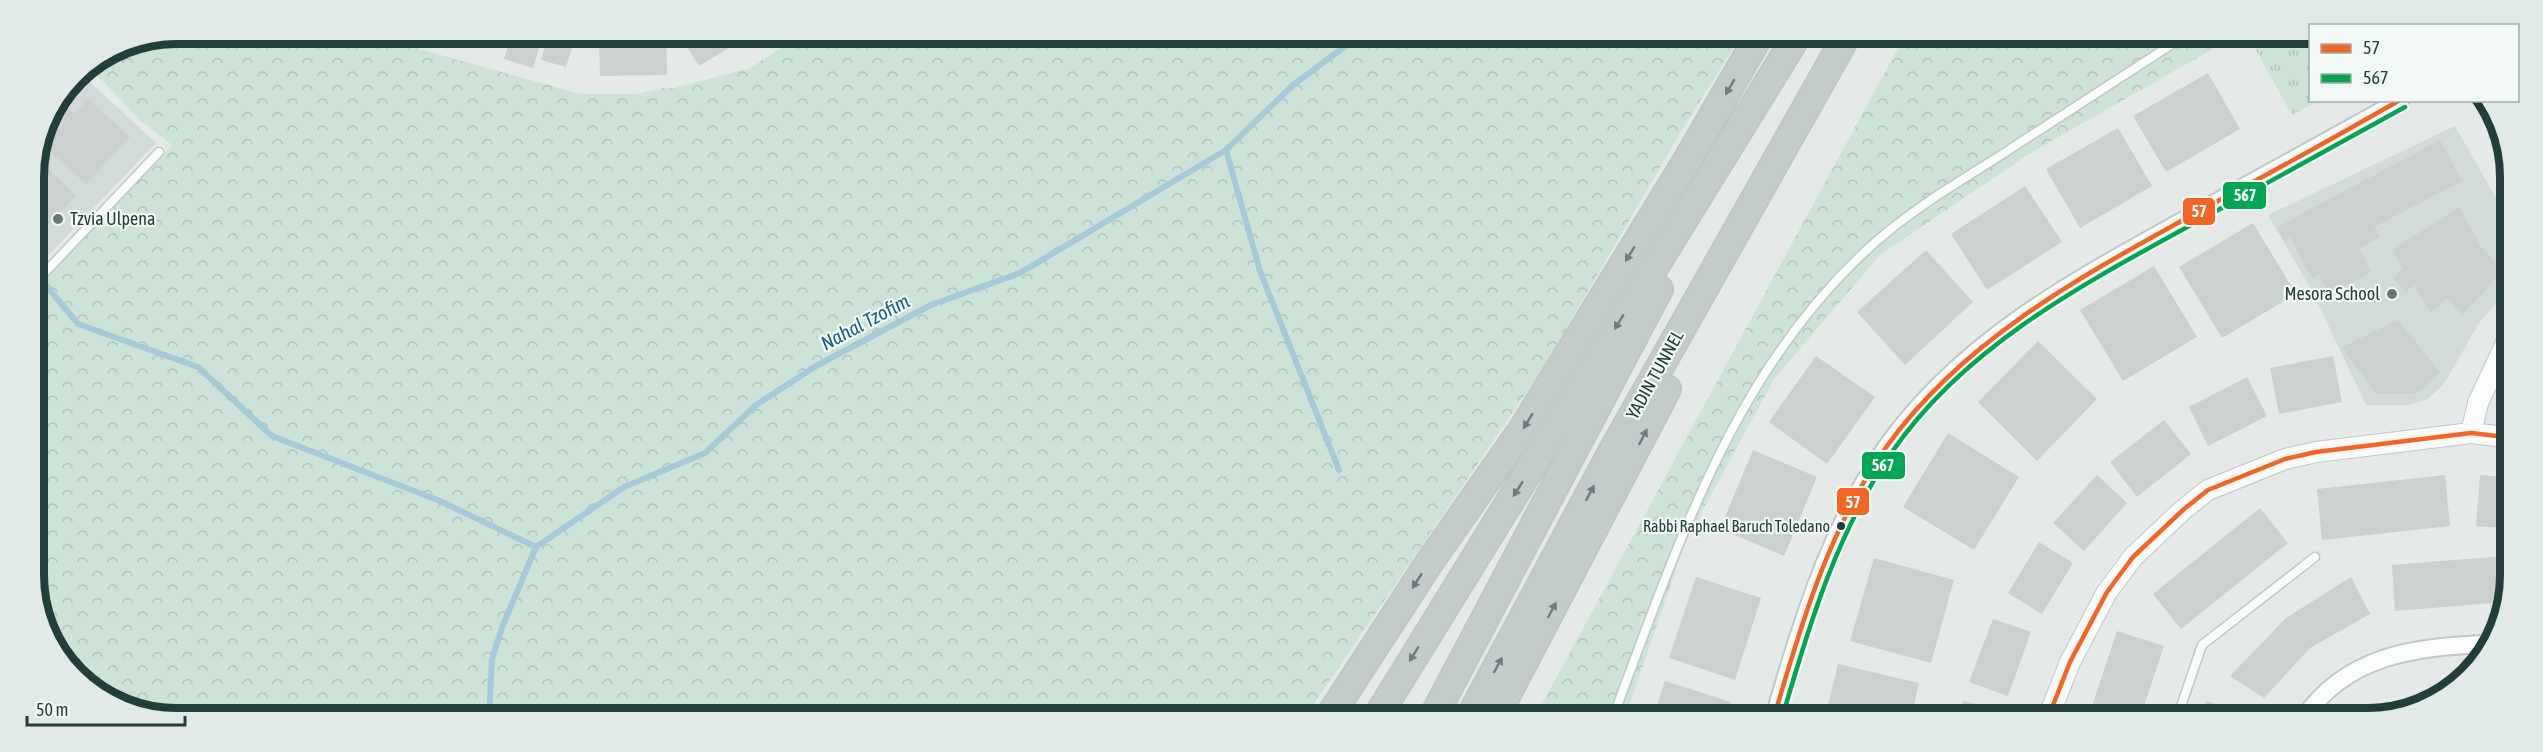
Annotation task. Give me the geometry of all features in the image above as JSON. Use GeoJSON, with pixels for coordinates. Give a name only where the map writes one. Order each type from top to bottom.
{"type":"FeatureCollection","features":[{"type":"Feature","properties":{"kind":"highway"},"geometry":{"type":"LineString","coordinates":[[1335,708],[1429,563],[1524,427],[1686,162],[1754,44]]}},
{"type":"Feature","properties":{"kind":"highway"},"geometry":{"type":"LineString","coordinates":[[1383,708],[1792,44]]}},
{"type":"Feature","properties":{"kind":"highway"},"geometry":{"type":"LineString","coordinates":[[1500,708],[1616,490],[1843,44]]}},
{"type":"Feature","properties":{"kind":"highway","name":"YADIN TUNNEL"},"geometry":{"type":"LineString","coordinates":[[1475,708],[1613,450],[1843,44]]}},
{"type":"Feature","properties":{"kind":"highway","name":"YADIN TUNNEL"},"geometry":{"type":"LineString","coordinates":[[1438,708],[1762,95]]}},
{"type":"Feature","properties":{"kind":"street"},"geometry":{"type":"LineString","coordinates":[[1777,708],[1801,625],[1841,526],[1863,484],[1887,446],[1942,381],[2005,326],[2079,278],[2397,102]]}},
{"type":"Feature","properties":{"kind":"street"},"geometry":{"type":"LineString","coordinates":[[2471,433],[2481,395],[2500,355]]}},
{"type":"Feature","properties":{"kind":"street"},"geometry":{"type":"LineString","coordinates":[[2052,708],[2070,662],[2107,592],[2133,557],[2175,517],[2208,490],[2285,459],[2316,452],[2471,433],[2500,436]]}},
{"type":"Feature","properties":{"kind":"street"},"geometry":{"type":"LineString","coordinates":[[2312,708],[2351,673],[2378,660],[2401,652],[2480,644]]}},
{"type":"Feature","properties":{"kind":"lane"},"geometry":{"type":"LineString","coordinates":[[1616,708],[1696,503],[1725,440],[1792,331],[1832,285],[1879,239],[1927,202],[2172,44]]}},
{"type":"Feature","properties":{"kind":"lane"},"geometry":{"type":"LineString","coordinates":[[44,273],[159,152]]}},
{"type":"Feature","properties":{"kind":"lane"},"geometry":{"type":"LineString","coordinates":[[2180,708],[2202,645],[2315,557]]}},
{"type":"Feature","properties":{"kind":"shaded area","name":"Tzvia Ulpena"},"geometry":{"type":"Polygon","coordinates":[[[86,79],[156,143],[44,260],[46,151],[57,118],[82,82],[86,79]]]}},
{"type":"Feature","properties":{"kind":"shaded area"},"geometry":{"type":"Polygon","coordinates":[[[2455,126],[2500,205],[2500,299],[2479,323],[2444,384],[2428,399],[2408,405],[2366,405],[2312,291],[2268,215],[2455,126]]]}},
{"type":"Feature","properties":{"kind":"green space"},"geometry":{"type":"Polygon","coordinates":[[[168,44],[401,44],[581,94],[637,94],[674,88],[750,68],[787,44],[1736,44],[1685,125],[1543,368],[1311,708],[176,708],[142,704],[110,691],[82,670],[66,649],[57,634],[46,601],[44,576],[44,279],[172,145],[141,121],[94,73],[110,61],[126,54],[151,46],[168,44]]]}},
{"type":"Feature","properties":{"kind":"green space"},"geometry":{"type":"Polygon","coordinates":[[[1900,44],[2222,44],[2032,152],[1880,255],[1774,379],[1686,541],[1628,708],[1540,708],[1900,44]]]}},
{"type":"Feature","properties":{"kind":"green space"},"geometry":{"type":"Polygon","coordinates":[[[2253,44],[2309,44],[2309,102],[2316,102],[2292,115],[2253,44]]]}},
{"type":"Feature","properties":{"kind":"building"},"geometry":{"type":"Polygon","coordinates":[[[509,44],[540,44],[533,68],[504,59],[509,44]]]}},
{"type":"Feature","properties":{"kind":"building"},"geometry":{"type":"Polygon","coordinates":[[[546,44],[573,44],[566,67],[541,60],[546,44]]]}},
{"type":"Feature","properties":{"kind":"building"},"geometry":{"type":"Polygon","coordinates":[[[599,44],[666,44],[667,75],[600,76],[599,44]]]}},
{"type":"Feature","properties":{"kind":"building"},"geometry":{"type":"Polygon","coordinates":[[[685,44],[735,44],[699,66],[685,44]]]}},
{"type":"Feature","properties":{"kind":"building"},"geometry":{"type":"Polygon","coordinates":[[[2208,73],[2240,129],[2166,172],[2133,116],[2208,73]]]}},
{"type":"Feature","properties":{"kind":"building"},"geometry":{"type":"Polygon","coordinates":[[[88,99],[130,137],[86,184],[47,148],[57,118],[65,105],[74,114],[88,99]]]}},
{"type":"Feature","properties":{"kind":"building"},"geometry":{"type":"Polygon","coordinates":[[[2118,128],[2152,186],[2080,228],[2046,169],[2118,128]]]}},
{"type":"Feature","properties":{"kind":"building"},"geometry":{"type":"Polygon","coordinates":[[[2440,140],[2462,181],[2374,227],[2380,237],[2359,248],[2371,272],[2329,295],[2319,275],[2312,279],[2290,237],[2284,241],[2277,227],[2440,140]]]}},
{"type":"Feature","properties":{"kind":"building"},"geometry":{"type":"Polygon","coordinates":[[[44,166],[76,195],[44,229],[44,166]]]}},
{"type":"Feature","properties":{"kind":"building"},"geometry":{"type":"Polygon","coordinates":[[[2025,186],[2062,242],[1987,290],[1951,234],[2025,186]]]}},
{"type":"Feature","properties":{"kind":"building"},"geometry":{"type":"Polygon","coordinates":[[[2459,207],[2482,248],[2500,268],[2500,274],[2462,315],[2447,298],[2431,312],[2414,285],[2406,292],[2393,278],[2403,269],[2392,250],[2459,207]]]}},
{"type":"Feature","properties":{"kind":"building"},"geometry":{"type":"Polygon","coordinates":[[[2253,223],[2296,294],[2222,338],[2179,267],[2253,223]]]}},
{"type":"Feature","properties":{"kind":"building"},"geometry":{"type":"Polygon","coordinates":[[[1926,250],[1973,302],[1905,365],[1857,312],[1926,250]]]}},
{"type":"Feature","properties":{"kind":"building"},"geometry":{"type":"Polygon","coordinates":[[[2154,266],[2197,337],[2123,381],[2080,310],[2154,266]]]}},
{"type":"Feature","properties":{"kind":"building"},"geometry":{"type":"Polygon","coordinates":[[[2398,320],[2440,372],[2422,390],[2411,394],[2376,394],[2342,347],[2398,320]]]}},
{"type":"Feature","properties":{"kind":"building"},"geometry":{"type":"Polygon","coordinates":[[[2038,341],[2097,399],[2037,461],[1978,402],[2038,341]]]}},
{"type":"Feature","properties":{"kind":"building"},"geometry":{"type":"Polygon","coordinates":[[[1816,356],[1875,397],[1827,464],[1769,422],[1816,356]]]}},
{"type":"Feature","properties":{"kind":"building"},"geometry":{"type":"Polygon","coordinates":[[[2333,356],[2342,402],[2279,414],[2270,368],[2333,356]]]}},
{"type":"Feature","properties":{"kind":"building"},"geometry":{"type":"Polygon","coordinates":[[[2247,377],[2267,416],[2208,446],[2189,407],[2247,377]]]}},
{"type":"Feature","properties":{"kind":"building"},"geometry":{"type":"Polygon","coordinates":[[[2164,420],[2191,454],[2137,497],[2110,462],[2164,420]]]}},
{"type":"Feature","properties":{"kind":"building"},"geometry":{"type":"Polygon","coordinates":[[[1948,433],[2019,477],[1974,550],[1903,507],[1948,433]]]}},
{"type":"Feature","properties":{"kind":"building"},"geometry":{"type":"Polygon","coordinates":[[[1753,450],[1817,477],[1784,556],[1720,529],[1753,450]]]}},
{"type":"Feature","properties":{"kind":"building"},"geometry":{"type":"Polygon","coordinates":[[[2097,475],[2127,503],[2084,551],[2053,523],[2097,475]]]}},
{"type":"Feature","properties":{"kind":"building"},"geometry":{"type":"Polygon","coordinates":[[[2445,475],[2450,526],[2322,540],[2317,489],[2445,475]]]}},
{"type":"Feature","properties":{"kind":"building"},"geometry":{"type":"Polygon","coordinates":[[[2480,475],[2500,477],[2500,528],[2476,526],[2480,475]]]}},
{"type":"Feature","properties":{"kind":"building"},"geometry":{"type":"Polygon","coordinates":[[[2260,508],[2288,543],[2181,629],[2153,594],[2260,508]]]}},
{"type":"Feature","properties":{"kind":"building"},"geometry":{"type":"Polygon","coordinates":[[[2039,542],[2073,563],[2042,614],[2008,593],[2039,542]]]}},
{"type":"Feature","properties":{"kind":"building"},"geometry":{"type":"Polygon","coordinates":[[[2500,556],[2496,603],[2395,611],[2392,565],[2500,556]]]}},
{"type":"Feature","properties":{"kind":"building"},"geometry":{"type":"Polygon","coordinates":[[[1874,558],[1954,580],[1931,663],[1850,641],[1874,558]]]}},
{"type":"Feature","properties":{"kind":"building"},"geometry":{"type":"Polygon","coordinates":[[[1696,577],[1761,598],[1735,680],[1669,658],[1696,577]]]}},
{"type":"Feature","properties":{"kind":"building"},"geometry":{"type":"Polygon","coordinates":[[[2351,577],[2370,614],[2310,648],[2264,698],[2230,676],[2286,618],[2351,577]]]}},
{"type":"Feature","properties":{"kind":"building"},"geometry":{"type":"Polygon","coordinates":[[[1993,619],[2031,632],[2008,696],[1969,682],[1993,619]]]}},
{"type":"Feature","properties":{"kind":"building"},"geometry":{"type":"Polygon","coordinates":[[[2117,631],[2164,646],[2143,708],[2091,708],[2117,631]]]}},
{"type":"Feature","properties":{"kind":"building"},"geometry":{"type":"Polygon","coordinates":[[[1838,664],[1919,683],[1913,708],[1827,708],[1838,664]]]}},
{"type":"Feature","properties":{"kind":"building"},"geometry":{"type":"Polygon","coordinates":[[[1665,681],[1731,702],[1729,708],[1656,708],[1665,681]]]}},
{"type":"Feature","properties":{"kind":"building"},"geometry":{"type":"Polygon","coordinates":[[[2412,700],[2392,706],[2368,708],[2371,704],[2412,700]]]}},
{"type":"Feature","properties":{"kind":"building"},"geometry":{"type":"Polygon","coordinates":[[[1963,701],[1993,708],[1961,708],[1963,701]]]}},
{"type":"Feature","properties":{"kind":"building"},"geometry":{"type":"Polygon","coordinates":[[[2207,701],[2226,708],[2204,708],[2207,701]]]}},
{"type":"Feature","properties":{"kind":"waterway","name":"Nahal Tzofim"},"geometry":{"type":"LineString","coordinates":[[489,708],[492,659],[503,625],[536,547],[624,487],[705,453],[756,405],[816,366],[931,305],[1020,273],[1226,150],[1293,85],[1348,44]]}},
{"type":"Feature","properties":{"kind":"waterway"},"geometry":{"type":"LineString","coordinates":[[1226,150],[1260,271],[1339,470]]}},
{"type":"Feature","properties":{"kind":"waterway"},"geometry":{"type":"LineString","coordinates":[[44,283],[78,324],[198,367],[272,436],[440,501],[536,547]]}},
{"type":"Feature","properties":{"kind":"transit line","name":"57"},"geometry":{"type":"LineString","coordinates":[[1777,708],[1819,577],[1849,509],[1887,446],[1918,408],[1952,373],[1988,342],[2068,286],[2396,102]]}},
{"type":"Feature","properties":{"kind":"transit line","name":"567"},"geometry":{"type":"LineString","coordinates":[[1785,708],[1826,580],[1855,514],[1892,452],[1922,414],[1956,379],[1993,347],[2032,318],[2073,292],[2405,107]]}},
{"type":"Feature","properties":{"kind":"transit line","name":"57"},"geometry":{"type":"LineString","coordinates":[[2052,708],[2070,662],[2107,592],[2133,557],[2184,509],[2208,490],[2285,459],[2316,452],[2471,433],[2500,436]]}},
{"type":"Feature","properties":{"kind":"place","name":"Tzvia Ulpena"},"geometry":{"type":"Point","coordinates":[58,219]}},
{"type":"Feature","properties":{"kind":"place","name":"Mesora School"},"geometry":{"type":"Point","coordinates":[2392,294]}},
{"type":"Feature","properties":{"kind":"place","name":"Rabbi Raphael Baruch Toledano"},"geometry":{"type":"Point","coordinates":[1841,526]}}]}
